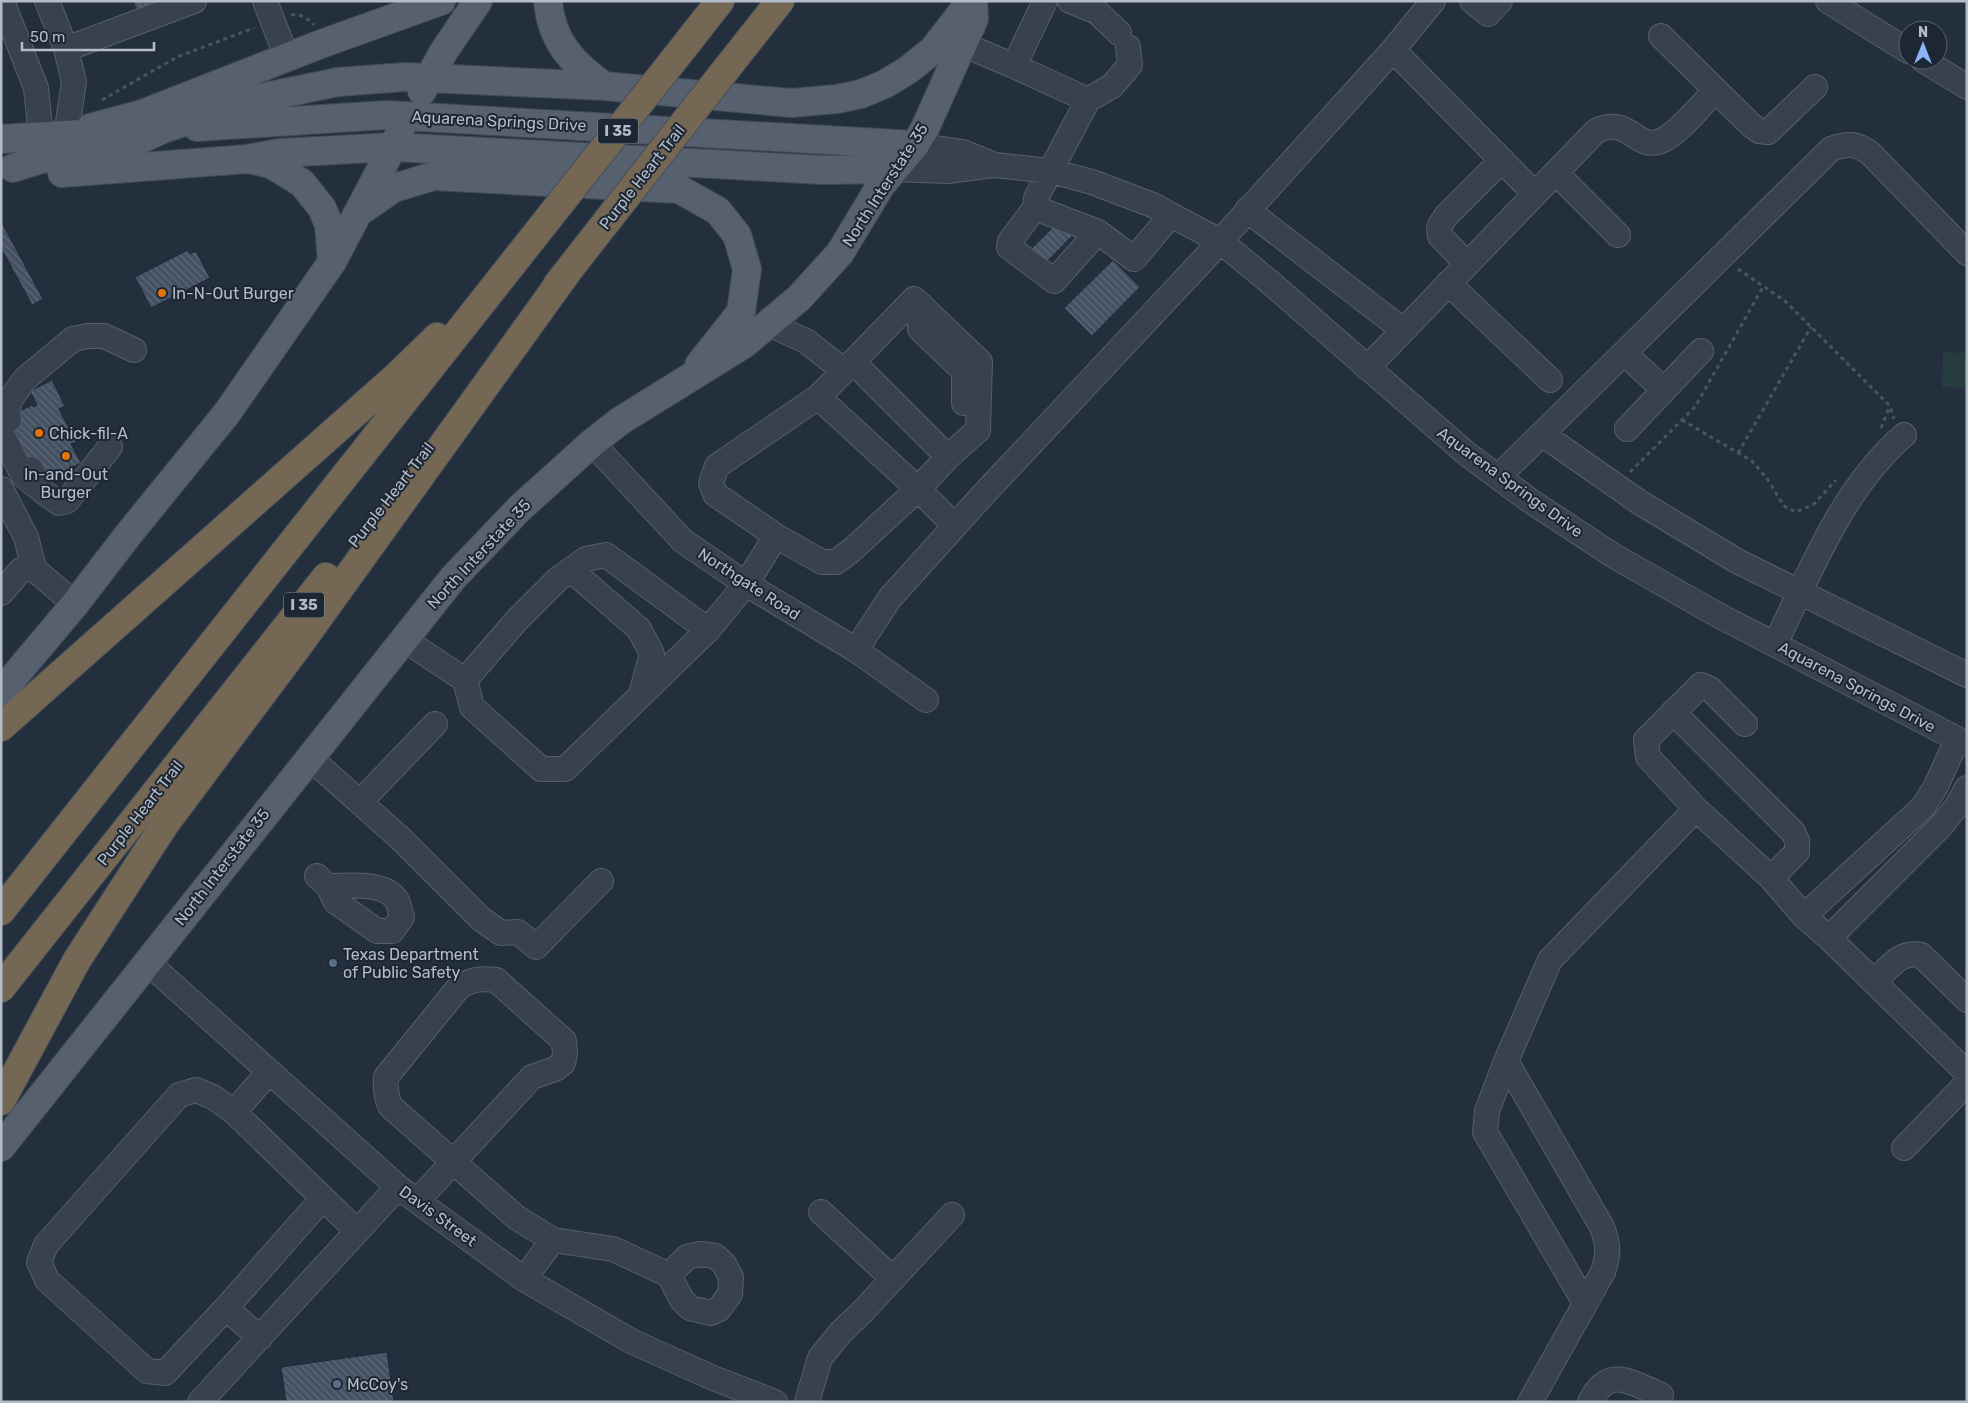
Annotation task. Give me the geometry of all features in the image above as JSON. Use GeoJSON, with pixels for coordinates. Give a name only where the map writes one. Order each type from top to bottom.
{"type":"FeatureCollection","features":[{"type":"Feature","properties":{"kind":"highway","name":"I 35"},"geometry":{"type":"LineString","coordinates":[[1,911],[720,1]]}},
{"type":"Feature","properties":{"kind":"highway","name":"Purple Heart Trail"},"geometry":{"type":"LineString","coordinates":[[1,988],[780,1]]}},
{"type":"Feature","properties":{"kind":"highway"},"geometry":{"type":"LineString","coordinates":[[1,727],[398,374],[515,261]]}},
{"type":"Feature","properties":{"kind":"highway"},"geometry":{"type":"LineString","coordinates":[[1,1101],[77,960],[160,832],[301,642],[568,271]]}},
{"type":"Feature","properties":{"kind":"main road"},"geometry":{"type":"LineString","coordinates":[[54,136],[142,114],[287,58],[398,9],[441,1]]}},
{"type":"Feature","properties":{"kind":"main road"},"geometry":{"type":"LineString","coordinates":[[1,692],[75,604],[227,413],[332,262],[444,50],[478,1]]}},
{"type":"Feature","properties":{"kind":"main road"},"geometry":{"type":"LineString","coordinates":[[548,1],[550,18],[566,51],[581,70],[604,86]]}},
{"type":"Feature","properties":{"kind":"main road"},"geometry":{"type":"LineString","coordinates":[[7,169],[42,158],[110,149],[135,142],[163,129],[250,100],[338,82],[405,76],[604,86],[791,103],[818,102],[861,94],[893,80],[933,50],[972,1]]}},
{"type":"Feature","properties":{"kind":"main road","name":"North Interstate 35"},"geometry":{"type":"LineString","coordinates":[[1,1146],[452,578],[519,509],[592,443],[620,421],[744,344],[799,298],[840,253],[881,185],[915,145],[925,128],[974,19],[972,1]]}},
{"type":"Feature","properties":{"kind":"main road","name":"Aquarena Springs Drive"},"geometry":{"type":"LineString","coordinates":[[1,139],[409,115],[915,145]]}},
{"type":"Feature","properties":{"kind":"main road","name":"Aquarena Springs Drive"},"geometry":{"type":"LineString","coordinates":[[7,169],[50,174],[247,158],[280,153],[393,147],[824,170],[894,170]]}},
{"type":"Feature","properties":{"kind":"main road"},"geometry":{"type":"LineString","coordinates":[[247,158],[271,164],[302,183],[322,208],[329,225],[332,262]]}},
{"type":"Feature","properties":{"kind":"main road"},"geometry":{"type":"LineString","coordinates":[[360,211],[394,188],[434,176],[679,189],[718,211],[737,235],[747,269],[740,312],[687,380]]}},
{"type":"Feature","properties":{"kind":"street"},"geometry":{"type":"LineString","coordinates":[[2,1],[54,136]]}},
{"type":"Feature","properties":{"kind":"street"},"geometry":{"type":"LineString","coordinates":[[47,1],[66,49],[74,82],[54,136]]}},
{"type":"Feature","properties":{"kind":"street"},"geometry":{"type":"LineString","coordinates":[[66,49],[194,1]]}},
{"type":"Feature","properties":{"kind":"street"},"geometry":{"type":"LineString","coordinates":[[265,1],[287,58]]}},
{"type":"Feature","properties":{"kind":"street"},"geometry":{"type":"LineString","coordinates":[[1014,66],[1045,1]]}},
{"type":"Feature","properties":{"kind":"street"},"geometry":{"type":"LineString","coordinates":[[1070,1],[1097,12],[1123,40],[1130,65],[1112,86],[1088,100],[1036,198],[1035,208],[1010,241],[1010,247],[1054,281],[1098,232]]}},
{"type":"Feature","properties":{"kind":"street"},"geometry":{"type":"LineString","coordinates":[[1472,1],[1488,14],[1500,1]]}},
{"type":"Feature","properties":{"kind":"street"},"geometry":{"type":"LineString","coordinates":[[1828,1],[1898,45]]}},
{"type":"Feature","properties":{"kind":"street"},"geometry":{"type":"LineString","coordinates":[[856,650],[890,598],[1220,241],[1393,50],[1425,4]]}},
{"type":"Feature","properties":{"kind":"street"},"geometry":{"type":"LineString","coordinates":[[1661,36],[1751,126],[1759,131],[1768,132],[1815,87]]}},
{"type":"Feature","properties":{"kind":"street"},"geometry":{"type":"LineString","coordinates":[[962,44],[1088,100]]}},
{"type":"Feature","properties":{"kind":"street"},"geometry":{"type":"LineString","coordinates":[[1393,50],[1535,194]]}},
{"type":"Feature","properties":{"kind":"street"},"geometry":{"type":"LineString","coordinates":[[1939,70],[1967,87]]}},
{"type":"Feature","properties":{"kind":"street"},"geometry":{"type":"LineString","coordinates":[[1367,368],[1596,131],[1614,126],[1651,144],[1661,141],[1671,136],[1715,91]]}},
{"type":"Feature","properties":{"kind":"street"},"geometry":{"type":"LineString","coordinates":[[1498,477],[1831,148],[1850,143],[1860,146],[1870,153],[1967,253]]}},
{"type":"Feature","properties":{"kind":"street","name":"Aquarena Springs Drive"},"geometry":{"type":"LineString","coordinates":[[915,145],[963,152],[994,165]]}},
{"type":"Feature","properties":{"kind":"street"},"geometry":{"type":"LineString","coordinates":[[1467,264],[1440,236],[1439,227],[1446,216],[1502,160]]}},
{"type":"Feature","properties":{"kind":"street","name":"Aquarena Springs Drive"},"geometry":{"type":"LineString","coordinates":[[894,170],[948,171],[994,165],[1051,171],[1092,182],[1155,206],[1172,215],[1220,241],[1467,454],[1614,556],[1716,614],[1962,742]]}},
{"type":"Feature","properties":{"kind":"street"},"geometry":{"type":"LineString","coordinates":[[1556,173],[1618,235]]}},
{"type":"Feature","properties":{"kind":"street"},"geometry":{"type":"LineString","coordinates":[[1035,208],[1098,232],[1134,259],[1172,215]]}},
{"type":"Feature","properties":{"kind":"street"},"geometry":{"type":"LineString","coordinates":[[1247,210],[1403,330]]}},
{"type":"Feature","properties":{"kind":"street"},"geometry":{"type":"LineString","coordinates":[[1448,283],[1550,380]]}},
{"type":"Feature","properties":{"kind":"street"},"geometry":{"type":"LineString","coordinates":[[914,299],[980,362],[978,430],[852,550],[836,562],[822,562],[776,536],[715,494],[711,483],[717,466],[818,397],[848,366],[914,299]]}},
{"type":"Feature","properties":{"kind":"street"},"geometry":{"type":"LineString","coordinates":[[769,324],[848,366],[956,450]]}},
{"type":"Feature","properties":{"kind":"street"},"geometry":{"type":"LineString","coordinates":[[1,394],[25,379],[73,339],[88,336],[104,336],[134,350]]}},
{"type":"Feature","properties":{"kind":"street"},"geometry":{"type":"LineString","coordinates":[[1627,429],[1701,351]]}},
{"type":"Feature","properties":{"kind":"street"},"geometry":{"type":"LineString","coordinates":[[1624,353],[1664,390]]}},
{"type":"Feature","properties":{"kind":"street"},"geometry":{"type":"LineString","coordinates":[[25,379],[10,400],[5,426],[23,476],[36,479],[59,503],[67,501],[110,446]]}},
{"type":"Feature","properties":{"kind":"street"},"geometry":{"type":"LineString","coordinates":[[818,397],[918,489],[955,526]]}},
{"type":"Feature","properties":{"kind":"street"},"geometry":{"type":"LineString","coordinates":[[1542,434],[1616,487],[1737,561],[1800,594],[1967,675]]}},
{"type":"Feature","properties":{"kind":"street"},"geometry":{"type":"LineString","coordinates":[[1775,644],[1825,541],[1868,472],[1902,437]]}},
{"type":"Feature","properties":{"kind":"street","name":"Northgate Road"},"geometry":{"type":"LineString","coordinates":[[592,443],[683,541],[746,584],[856,650],[926,700]]}},
{"type":"Feature","properties":{"kind":"street"},"geometry":{"type":"LineString","coordinates":[[1,489],[26,536],[34,569],[75,604]]}},
{"type":"Feature","properties":{"kind":"street"},"geometry":{"type":"LineString","coordinates":[[403,639],[465,680],[472,707],[541,769],[565,769],[708,630],[746,584],[776,536]]}},
{"type":"Feature","properties":{"kind":"street"},"geometry":{"type":"LineString","coordinates":[[465,680],[516,620],[558,579],[586,559],[606,555],[708,630]]}},
{"type":"Feature","properties":{"kind":"street"},"geometry":{"type":"LineString","coordinates":[[4,584],[21,570],[34,569]]}},
{"type":"Feature","properties":{"kind":"street"},"geometry":{"type":"LineString","coordinates":[[570,570],[639,630],[652,654],[641,694]]}},
{"type":"Feature","properties":{"kind":"street"},"geometry":{"type":"LineString","coordinates":[[1745,724],[1710,689],[1701,685],[1646,740],[1648,757],[1696,809],[1771,878],[1804,916],[1967,1073]]}},
{"type":"Feature","properties":{"kind":"street"},"geometry":{"type":"LineString","coordinates":[[1673,712],[1793,832],[1797,841],[1797,852],[1771,878]]}},
{"type":"Feature","properties":{"kind":"street"},"geometry":{"type":"LineString","coordinates":[[360,802],[435,724]]}},
{"type":"Feature","properties":{"kind":"street"},"geometry":{"type":"LineString","coordinates":[[1804,916],[1923,807],[1962,742]]}},
{"type":"Feature","properties":{"kind":"street"},"geometry":{"type":"LineString","coordinates":[[308,757],[400,838],[481,919],[501,933],[518,932],[536,947],[601,881]]}},
{"type":"Feature","properties":{"kind":"street"},"geometry":{"type":"LineString","coordinates":[[1829,938],[1941,826],[1957,806],[1967,788]]}},
{"type":"Feature","properties":{"kind":"street"},"geometry":{"type":"LineString","coordinates":[[1585,1302],[1485,1132],[1487,1111],[1506,1061],[1550,960],[1696,809]]}},
{"type":"Feature","properties":{"kind":"street"},"geometry":{"type":"LineString","coordinates":[[1874,982],[1899,958],[1913,953],[1921,955],[1967,1000]]}},
{"type":"Feature","properties":{"kind":"street","name":"Davis Street"},"geometry":{"type":"LineString","coordinates":[[147,962],[398,1187],[524,1279],[631,1341],[713,1378],[776,1402]]}},
{"type":"Feature","properties":{"kind":"street"},"geometry":{"type":"LineString","coordinates":[[417,1201],[454,1162],[532,1076],[555,1070],[563,1063],[565,1054],[564,1041],[496,980],[484,978],[470,980],[459,987],[386,1077],[386,1097],[390,1106],[454,1162],[516,1218],[553,1240],[613,1249],[669,1275]]}},
{"type":"Feature","properties":{"kind":"street"},"geometry":{"type":"LineString","coordinates":[[1506,1061],[1602,1227],[1608,1244],[1608,1256],[1603,1272],[1530,1402]]}},
{"type":"Feature","properties":{"kind":"street"},"geometry":{"type":"LineString","coordinates":[[234,1112],[270,1072]]}},
{"type":"Feature","properties":{"kind":"street"},"geometry":{"type":"LineString","coordinates":[[1904,1148],[1967,1083]]}},
{"type":"Feature","properties":{"kind":"street"},"geometry":{"type":"LineString","coordinates":[[323,1198],[226,1308],[165,1373],[147,1371],[46,1280],[39,1262],[46,1245],[179,1095],[196,1090],[213,1097],[234,1112],[323,1198],[357,1232]]}},
{"type":"Feature","properties":{"kind":"street"},"geometry":{"type":"LineString","coordinates":[[200,1402],[398,1187]]}},
{"type":"Feature","properties":{"kind":"street"},"geometry":{"type":"LineString","coordinates":[[821,1212],[893,1279]]}},
{"type":"Feature","properties":{"kind":"street"},"geometry":{"type":"LineString","coordinates":[[806,1402],[820,1358],[840,1332],[893,1279],[952,1215]]}},
{"type":"Feature","properties":{"kind":"street"},"geometry":{"type":"LineString","coordinates":[[524,1279],[553,1240]]}},
{"type":"Feature","properties":{"kind":"street"},"geometry":{"type":"LineString","coordinates":[[226,1308],[260,1338]]}},
{"type":"Feature","properties":{"kind":"street"},"geometry":{"type":"LineString","coordinates":[[1590,1402],[1601,1384],[1610,1380],[1621,1379],[1661,1395]]}},
{"type":"Feature","properties":{"kind":"path"},"geometry":{"type":"LineString","coordinates":[[284,18],[298,14],[306,18],[316,29]]}},
{"type":"Feature","properties":{"kind":"path"},"geometry":{"type":"LineString","coordinates":[[97,103],[177,57],[257,27]]}},
{"type":"Feature","properties":{"kind":"path"},"geometry":{"type":"LineString","coordinates":[[1722,256],[1762,287],[1786,301],[1890,406],[1902,437]]}},
{"type":"Feature","properties":{"kind":"path"},"geometry":{"type":"LineString","coordinates":[[1616,487],[1696,407],[1762,287]]}},
{"type":"Feature","properties":{"kind":"path"},"geometry":{"type":"LineString","coordinates":[[1738,453],[1811,327]]}},
{"type":"Feature","properties":{"kind":"path"},"geometry":{"type":"LineString","coordinates":[[1878,433],[1890,406]]}},
{"type":"Feature","properties":{"kind":"path"},"geometry":{"type":"LineString","coordinates":[[1682,420],[1752,461],[1766,477],[1784,506],[1796,512],[1814,504],[1840,475]]}},
{"type":"Feature","properties":{"kind":"green space"},"geometry":{"type":"Polygon","coordinates":[[[1943,352],[1967,353],[1967,388],[1942,387],[1943,352]]]}},
{"type":"Feature","properties":{"kind":"building"},"geometry":{"type":"Polygon","coordinates":[[[133,1],[166,1],[139,16],[133,1]]]}},
{"type":"Feature","properties":{"kind":"building"},"geometry":{"type":"Polygon","coordinates":[[[1,221],[43,299],[32,305],[1,248],[1,221]]]}},
{"type":"Feature","properties":{"kind":"building"},"geometry":{"type":"Polygon","coordinates":[[[1059,221],[1073,235],[1045,264],[1031,249],[1059,221]]]}},
{"type":"Feature","properties":{"kind":"building","name":"In-N-Out Burger"},"geometry":{"type":"Polygon","coordinates":[[[188,250],[190,254],[196,251],[210,278],[151,308],[135,277],[188,250]]]}},
{"type":"Feature","properties":{"kind":"building"},"geometry":{"type":"Polygon","coordinates":[[[1113,260],[1140,287],[1092,336],[1064,308],[1113,260]]]}},
{"type":"Feature","properties":{"kind":"building","name":"Chick-fil-A"},"geometry":{"type":"Polygon","coordinates":[[[52,380],[65,406],[59,409],[76,442],[71,444],[81,463],[46,481],[26,472],[2,424],[18,412],[32,405],[33,407],[37,405],[30,391],[52,380]]]}},
{"type":"Feature","properties":{"kind":"building","name":"McCoy's"},"geometry":{"type":"Polygon","coordinates":[[[387,1352],[394,1402],[286,1402],[281,1367],[387,1352]]]}},
{"type":"Feature","properties":{"kind":"place","name":"In-N-Out Burger"},"geometry":{"type":"Point","coordinates":[162,293]}},
{"type":"Feature","properties":{"kind":"place","name":"Chick-fil-A"},"geometry":{"type":"Point","coordinates":[39,433]}},
{"type":"Feature","properties":{"kind":"place","name":"In-and-Out Burger"},"geometry":{"type":"Point","coordinates":[66,456]}},
{"type":"Feature","properties":{"kind":"place","name":"Texas Department of Public Safety"},"geometry":{"type":"Point","coordinates":[333,963]}},
{"type":"Feature","properties":{"kind":"place","name":"McCoy's"},"geometry":{"type":"Point","coordinates":[337,1384]}}]}
